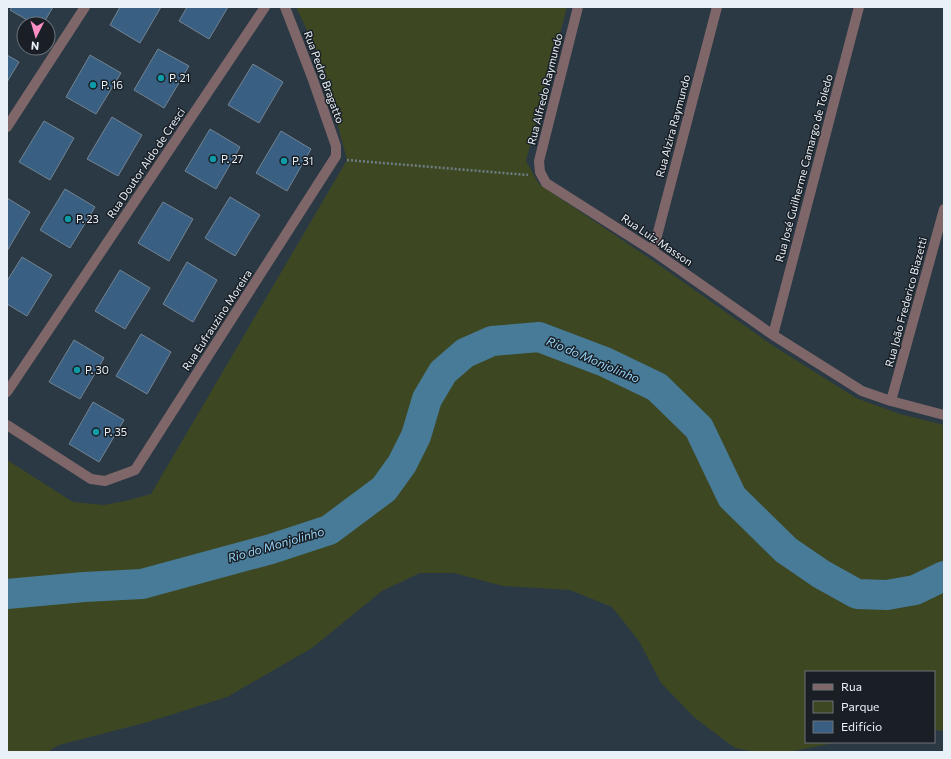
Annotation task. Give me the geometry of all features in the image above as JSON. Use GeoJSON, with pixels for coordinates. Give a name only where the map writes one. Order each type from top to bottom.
{"type":"FeatureCollection","features":[{"type":"Feature","properties":{"kind":"street"},"geometry":{"type":"LineString","coordinates":[[7,127],[86,7]]}},
{"type":"Feature","properties":{"kind":"street","name":"Rua Doutor Aldo de Cresci"},"geometry":{"type":"LineString","coordinates":[[7,392],[265,7]]}},
{"type":"Feature","properties":{"kind":"street","name":"Rua Pedro Bragatto"},"geometry":{"type":"LineString","coordinates":[[285,7],[336,146],[336,156]]}},
{"type":"Feature","properties":{"kind":"street","name":"Rua Alfredo Raymundo"},"geometry":{"type":"LineString","coordinates":[[542,177],[540,161],[578,7]]}},
{"type":"Feature","properties":{"kind":"street","name":"Rua Alzira Raymundo"},"geometry":{"type":"LineString","coordinates":[[653,251],[717,7]]}},
{"type":"Feature","properties":{"kind":"street","name":"Rua José Guilherme Camargo de Toledo"},"geometry":{"type":"LineString","coordinates":[[773,334],[859,7]]}},
{"type":"Feature","properties":{"kind":"street","name":"Rua Eufrauzino Moreira"},"geometry":{"type":"LineString","coordinates":[[7,425],[90,479],[105,481],[135,470],[336,156]]}},
{"type":"Feature","properties":{"kind":"street","name":"Rua Luiz Masson"},"geometry":{"type":"LineString","coordinates":[[542,177],[546,183],[653,251],[773,334],[862,390],[891,401],[944,415]]}},
{"type":"Feature","properties":{"kind":"street","name":"Rua João Frederico Biazetti"},"geometry":{"type":"LineString","coordinates":[[891,401],[944,209]]}},
{"type":"Feature","properties":{"kind":"path"},"geometry":{"type":"LineString","coordinates":[[336,156],[347,160],[542,177]]}},
{"type":"Feature","properties":{"kind":"green space"},"geometry":{"type":"Polygon","coordinates":[[[296,7],[567,7],[526,161],[539,184],[655,262],[772,345],[856,398],[900,414],[944,425],[944,731],[935,730],[935,671],[805,671],[805,743],[834,743],[789,752],[755,752],[735,748],[695,718],[661,683],[639,641],[612,607],[570,590],[503,586],[454,573],[420,573],[382,591],[312,648],[227,697],[148,722],[59,745],[47,752],[7,752],[7,460],[73,502],[104,505],[151,494],[347,160],[320,58],[296,7]]]}},
{"type":"Feature","properties":{"kind":"building"},"geometry":{"type":"Polygon","coordinates":[[[12,7],[53,7],[48,16],[20,16],[10,10],[12,7]]]}},
{"type":"Feature","properties":{"kind":"building"},"geometry":{"type":"Polygon","coordinates":[[[120,7],[161,7],[140,43],[110,25],[120,7]]]}},
{"type":"Feature","properties":{"kind":"building"},"geometry":{"type":"Polygon","coordinates":[[[187,7],[228,7],[209,39],[179,21],[187,7]]]}},
{"type":"Feature","properties":{"kind":"building","name":"P. 21"},"geometry":{"type":"Polygon","coordinates":[[[158,49],[189,66],[164,108],[134,90],[158,49]]]}},
{"type":"Feature","properties":{"kind":"building"},"geometry":{"type":"Polygon","coordinates":[[[7,55],[19,62],[7,82],[7,55]]]}},
{"type":"Feature","properties":{"kind":"building","name":"P. 16"},"geometry":{"type":"Polygon","coordinates":[[[90,55],[121,73],[96,114],[66,97],[90,55]]]}},
{"type":"Feature","properties":{"kind":"building"},"geometry":{"type":"Polygon","coordinates":[[[253,64],[283,82],[259,123],[228,105],[253,64]]]}},
{"type":"Feature","properties":{"kind":"building"},"geometry":{"type":"Polygon","coordinates":[[[112,117],[142,135],[118,176],[87,159],[112,117]]]}},
{"type":"Feature","properties":{"kind":"building"},"geometry":{"type":"Polygon","coordinates":[[[44,121],[74,138],[50,180],[19,162],[44,121]]]}},
{"type":"Feature","properties":{"kind":"building","name":"P. 27"},"geometry":{"type":"Polygon","coordinates":[[[210,129],[240,147],[216,189],[185,171],[210,129]]]}},
{"type":"Feature","properties":{"kind":"building","name":"P. 31"},"geometry":{"type":"Polygon","coordinates":[[[281,131],[311,149],[287,191],[256,173],[281,131]]]}},
{"type":"Feature","properties":{"kind":"building","name":"P. 23"},"geometry":{"type":"Polygon","coordinates":[[[65,189],[95,207],[70,248],[40,230],[65,189]]]}},
{"type":"Feature","properties":{"kind":"building"},"geometry":{"type":"Polygon","coordinates":[[[230,197],[260,215],[235,256],[205,238],[230,197]]]}},
{"type":"Feature","properties":{"kind":"building"},"geometry":{"type":"Polygon","coordinates":[[[7,198],[30,212],[7,251],[7,198]]]}},
{"type":"Feature","properties":{"kind":"building"},"geometry":{"type":"Polygon","coordinates":[[[163,202],[193,219],[169,261],[138,243],[163,202]]]}},
{"type":"Feature","properties":{"kind":"building"},"geometry":{"type":"Polygon","coordinates":[[[22,257],[52,275],[27,316],[7,304],[7,281],[22,257]]]}},
{"type":"Feature","properties":{"kind":"building"},"geometry":{"type":"Polygon","coordinates":[[[187,262],[217,280],[193,322],[163,304],[187,262]]]}},
{"type":"Feature","properties":{"kind":"building"},"geometry":{"type":"Polygon","coordinates":[[[120,270],[150,288],[125,329],[95,311],[120,270]]]}},
{"type":"Feature","properties":{"kind":"building"},"geometry":{"type":"Polygon","coordinates":[[[141,334],[171,352],[147,394],[116,376],[141,334]]]}},
{"type":"Feature","properties":{"kind":"building","name":"P. 30"},"geometry":{"type":"Polygon","coordinates":[[[74,340],[104,358],[80,399],[49,382],[74,340]]]}},
{"type":"Feature","properties":{"kind":"building","name":"P. 35"},"geometry":{"type":"Polygon","coordinates":[[[93,402],[124,420],[99,462],[69,444],[93,402]]]}},
{"type":"Feature","properties":{"kind":"waterway","name":"Rio do Monjolinho"},"geometry":{"type":"LineString","coordinates":[[7,594],[84,587],[142,584],[271,549],[329,530],[384,489],[402,464],[416,436],[427,399],[443,372],[465,353],[492,341],[539,337],[605,362],[657,387],[699,428],[732,497],[786,550],[821,574],[857,594],[887,595],[915,590],[944,576]]}},
{"type":"Feature","properties":{"kind":"place","name":"P. 21"},"geometry":{"type":"Point","coordinates":[161,78]}},
{"type":"Feature","properties":{"kind":"place","name":"P. 16"},"geometry":{"type":"Point","coordinates":[93,85]}},
{"type":"Feature","properties":{"kind":"place","name":"P. 27"},"geometry":{"type":"Point","coordinates":[213,159]}},
{"type":"Feature","properties":{"kind":"place","name":"P. 31"},"geometry":{"type":"Point","coordinates":[284,161]}},
{"type":"Feature","properties":{"kind":"place","name":"P. 23"},"geometry":{"type":"Point","coordinates":[68,219]}},
{"type":"Feature","properties":{"kind":"place","name":"P. 30"},"geometry":{"type":"Point","coordinates":[77,370]}},
{"type":"Feature","properties":{"kind":"place","name":"P. 35"},"geometry":{"type":"Point","coordinates":[96,432]}}]}
